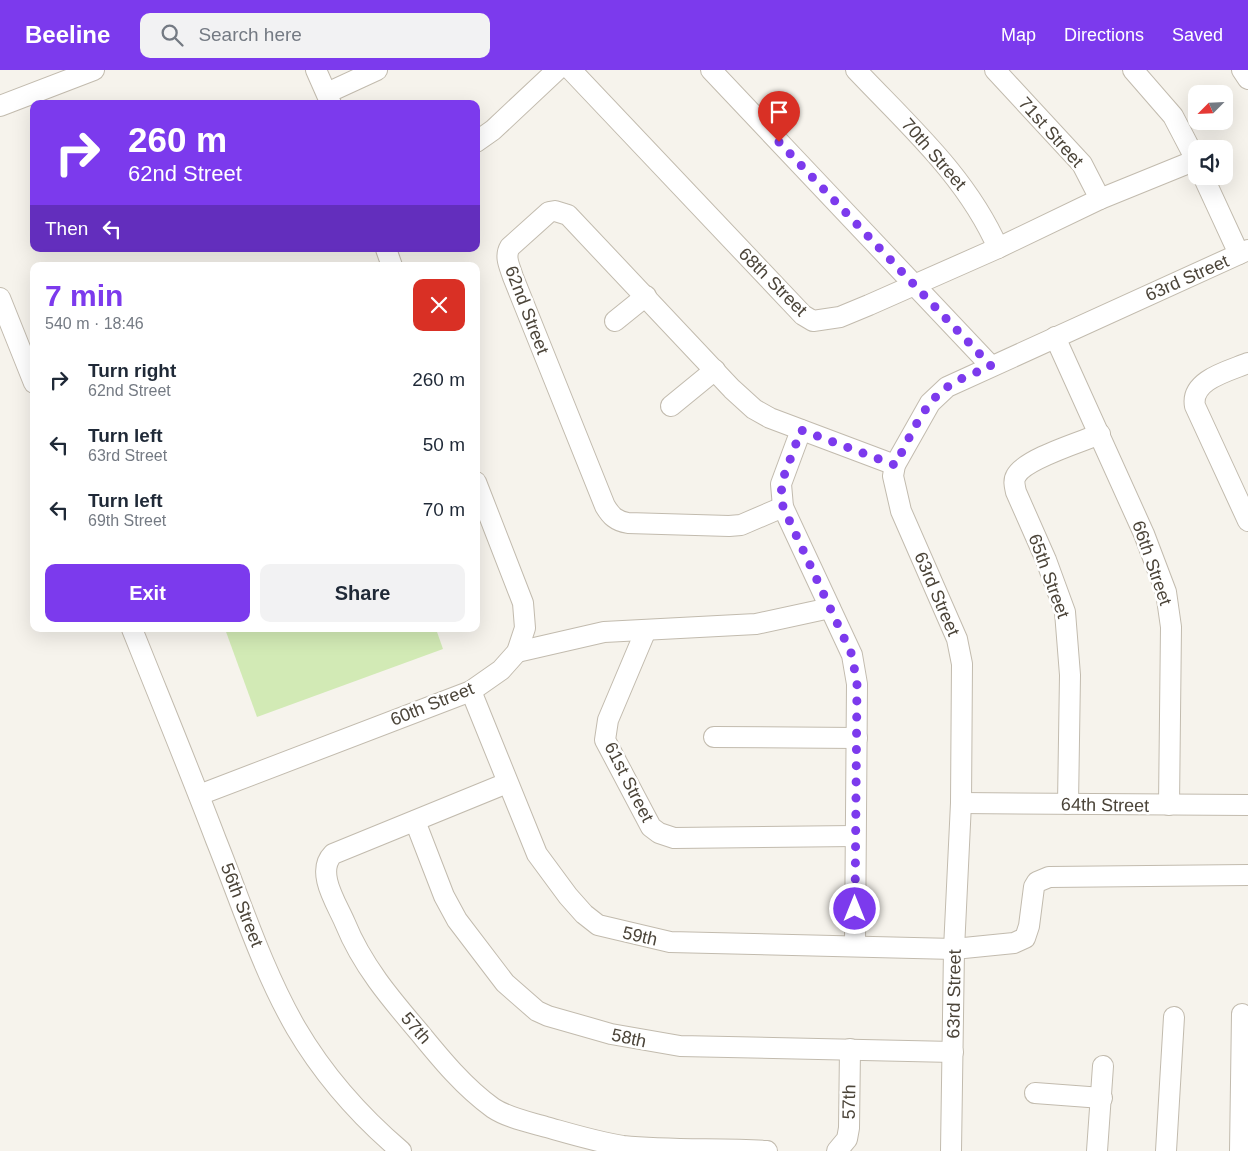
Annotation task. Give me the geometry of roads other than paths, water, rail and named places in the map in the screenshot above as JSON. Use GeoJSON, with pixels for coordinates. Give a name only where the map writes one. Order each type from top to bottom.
{"type":"FeatureCollection","features":[{"type":"Feature","properties":{"kind":"street"},"geometry":{"type":"LineString","coordinates":[[0,106],[94,70]]}},
{"type":"Feature","properties":{"kind":"street"},"geometry":{"type":"LineString","coordinates":[[316,70],[329,98],[376,70]]}},
{"type":"Feature","properties":{"kind":"street"},"geometry":{"type":"LineString","coordinates":[[480,139],[493,130],[557,70]]}},
{"type":"Feature","properties":{"kind":"street","name":"68th Street"},"geometry":{"type":"LineString","coordinates":[[571,70],[796,308],[813,321],[840,317],[998,248],[1100,199],[1188,163]]}},
{"type":"Feature","properties":{"kind":"street"},"geometry":{"type":"LineString","coordinates":[[711,70],[991,366]]}},
{"type":"Feature","properties":{"kind":"street","name":"70th Street"},"geometry":{"type":"LineString","coordinates":[[856,70],[955,174],[988,225],[998,248]]}},
{"type":"Feature","properties":{"kind":"street","name":"71st Street"},"geometry":{"type":"LineString","coordinates":[[995,70],[1082,164],[1100,199]]}},
{"type":"Feature","properties":{"kind":"street"},"geometry":{"type":"LineString","coordinates":[[1133,70],[1173,116],[1188,145]]}},
{"type":"Feature","properties":{"kind":"street"},"geometry":{"type":"LineString","coordinates":[[1242,70],[1248,79]]}},
{"type":"Feature","properties":{"kind":"street"},"geometry":{"type":"LineString","coordinates":[[1209,185],[1243,252]]}},
{"type":"Feature","properties":{"kind":"street","name":"62nd Street"},"geometry":{"type":"LineString","coordinates":[[783,507],[741,525],[729,526],[619,522],[609,512],[508,263],[508,250],[549,212],[560,212],[568,215],[754,409],[801,430],[895,465]]}},
{"type":"Feature","properties":{"kind":"street","name":"63rd Street"},"geometry":{"type":"LineString","coordinates":[[951,1151],[954,949],[961,803],[962,664],[950,622],[901,511],[894,487],[895,465],[930,403],[947,387],[1243,252]]}},
{"type":"Feature","properties":{"kind":"street"},"geometry":{"type":"LineString","coordinates":[[615,321],[646,296]]}},
{"type":"Feature","properties":{"kind":"street"},"geometry":{"type":"LineString","coordinates":[[0,298],[30,373]]}},
{"type":"Feature","properties":{"kind":"street","name":"66th Street"},"geometry":{"type":"LineString","coordinates":[[1055,337],[1100,434],[1156,563],[1170,614],[1168,805]]}},
{"type":"Feature","properties":{"kind":"street"},"geometry":{"type":"LineString","coordinates":[[1248,363],[1205,382],[1199,387],[1193,397],[1195,406],[1248,521]]}},
{"type":"Feature","properties":{"kind":"street"},"geometry":{"type":"LineString","coordinates":[[671,406],[715,370]]}},
{"type":"Feature","properties":{"kind":"street"},"geometry":{"type":"LineString","coordinates":[[801,430],[781,484],[783,507],[855,667],[857,684],[855,945]]}},
{"type":"Feature","properties":{"kind":"street","name":"65th Street"},"geometry":{"type":"LineString","coordinates":[[1068,804],[1070,675],[1065,612],[1046,560],[1016,492],[1014,482],[1016,475],[1034,461],[1100,434]]}},
{"type":"Feature","properties":{"kind":"street","name":"60th Street"},"geometry":{"type":"LineString","coordinates":[[199,795],[471,691],[501,670],[517,652],[525,628],[523,603],[480,492]]}},
{"type":"Feature","properties":{"kind":"street"},"geometry":{"type":"LineString","coordinates":[[517,652],[581,636],[646,630],[756,624],[830,608]]}},
{"type":"Feature","properties":{"kind":"street","name":"61st Street"},"geometry":{"type":"LineString","coordinates":[[646,630],[608,720],[605,740],[651,827],[658,833],[674,838],[855,836]]}},
{"type":"Feature","properties":{"kind":"street","name":"56th Street"},"geometry":{"type":"LineString","coordinates":[[133,632],[264,962],[296,1028],[321,1065],[371,1122],[401,1151]]}},
{"type":"Feature","properties":{"kind":"street","name":"59th"},"geometry":{"type":"LineString","coordinates":[[471,691],[507,783],[543,864],[584,914],[598,925],[670,942],[855,945],[954,949],[975,945],[1014,943],[1025,938],[1028,933],[1034,887],[1037,882],[1049,877],[1248,875]]}},
{"type":"Feature","properties":{"kind":"street"},"geometry":{"type":"LineString","coordinates":[[714,737],[857,738]]}},
{"type":"Feature","properties":{"kind":"street","name":"57th"},"geometry":{"type":"LineString","coordinates":[[507,783],[333,854],[327,859],[326,874],[353,944],[362,959],[402,1013],[470,1089],[495,1109],[507,1115],[615,1145],[660,1149],[767,1151]]}},
{"type":"Feature","properties":{"kind":"street","name":"64th Street"},"geometry":{"type":"LineString","coordinates":[[961,803],[1248,805]]}},
{"type":"Feature","properties":{"kind":"street","name":"58th"},"geometry":{"type":"LineString","coordinates":[[415,821],[444,896],[456,920],[505,983],[537,1011],[565,1022],[666,1045],[953,1052]]}},
{"type":"Feature","properties":{"kind":"street"},"geometry":{"type":"LineString","coordinates":[[1240,1151],[1242,1014]]}},
{"type":"Feature","properties":{"kind":"street"},"geometry":{"type":"LineString","coordinates":[[1166,1151],[1174,1017]]}},
{"type":"Feature","properties":{"kind":"street","name":"57th"},"geometry":{"type":"LineString","coordinates":[[837,1151],[847,1139],[849,1128],[850,1049]]}},
{"type":"Feature","properties":{"kind":"street"},"geometry":{"type":"LineString","coordinates":[[1097,1151],[1103,1066]]}},
{"type":"Feature","properties":{"kind":"street"},"geometry":{"type":"LineString","coordinates":[[1035,1093],[1102,1098]]}},
{"type":"Feature","properties":{"kind":"street"},"geometry":{"type":"LineString","coordinates":[[371,1122],[376,1140],[382,1151]]}}]}
